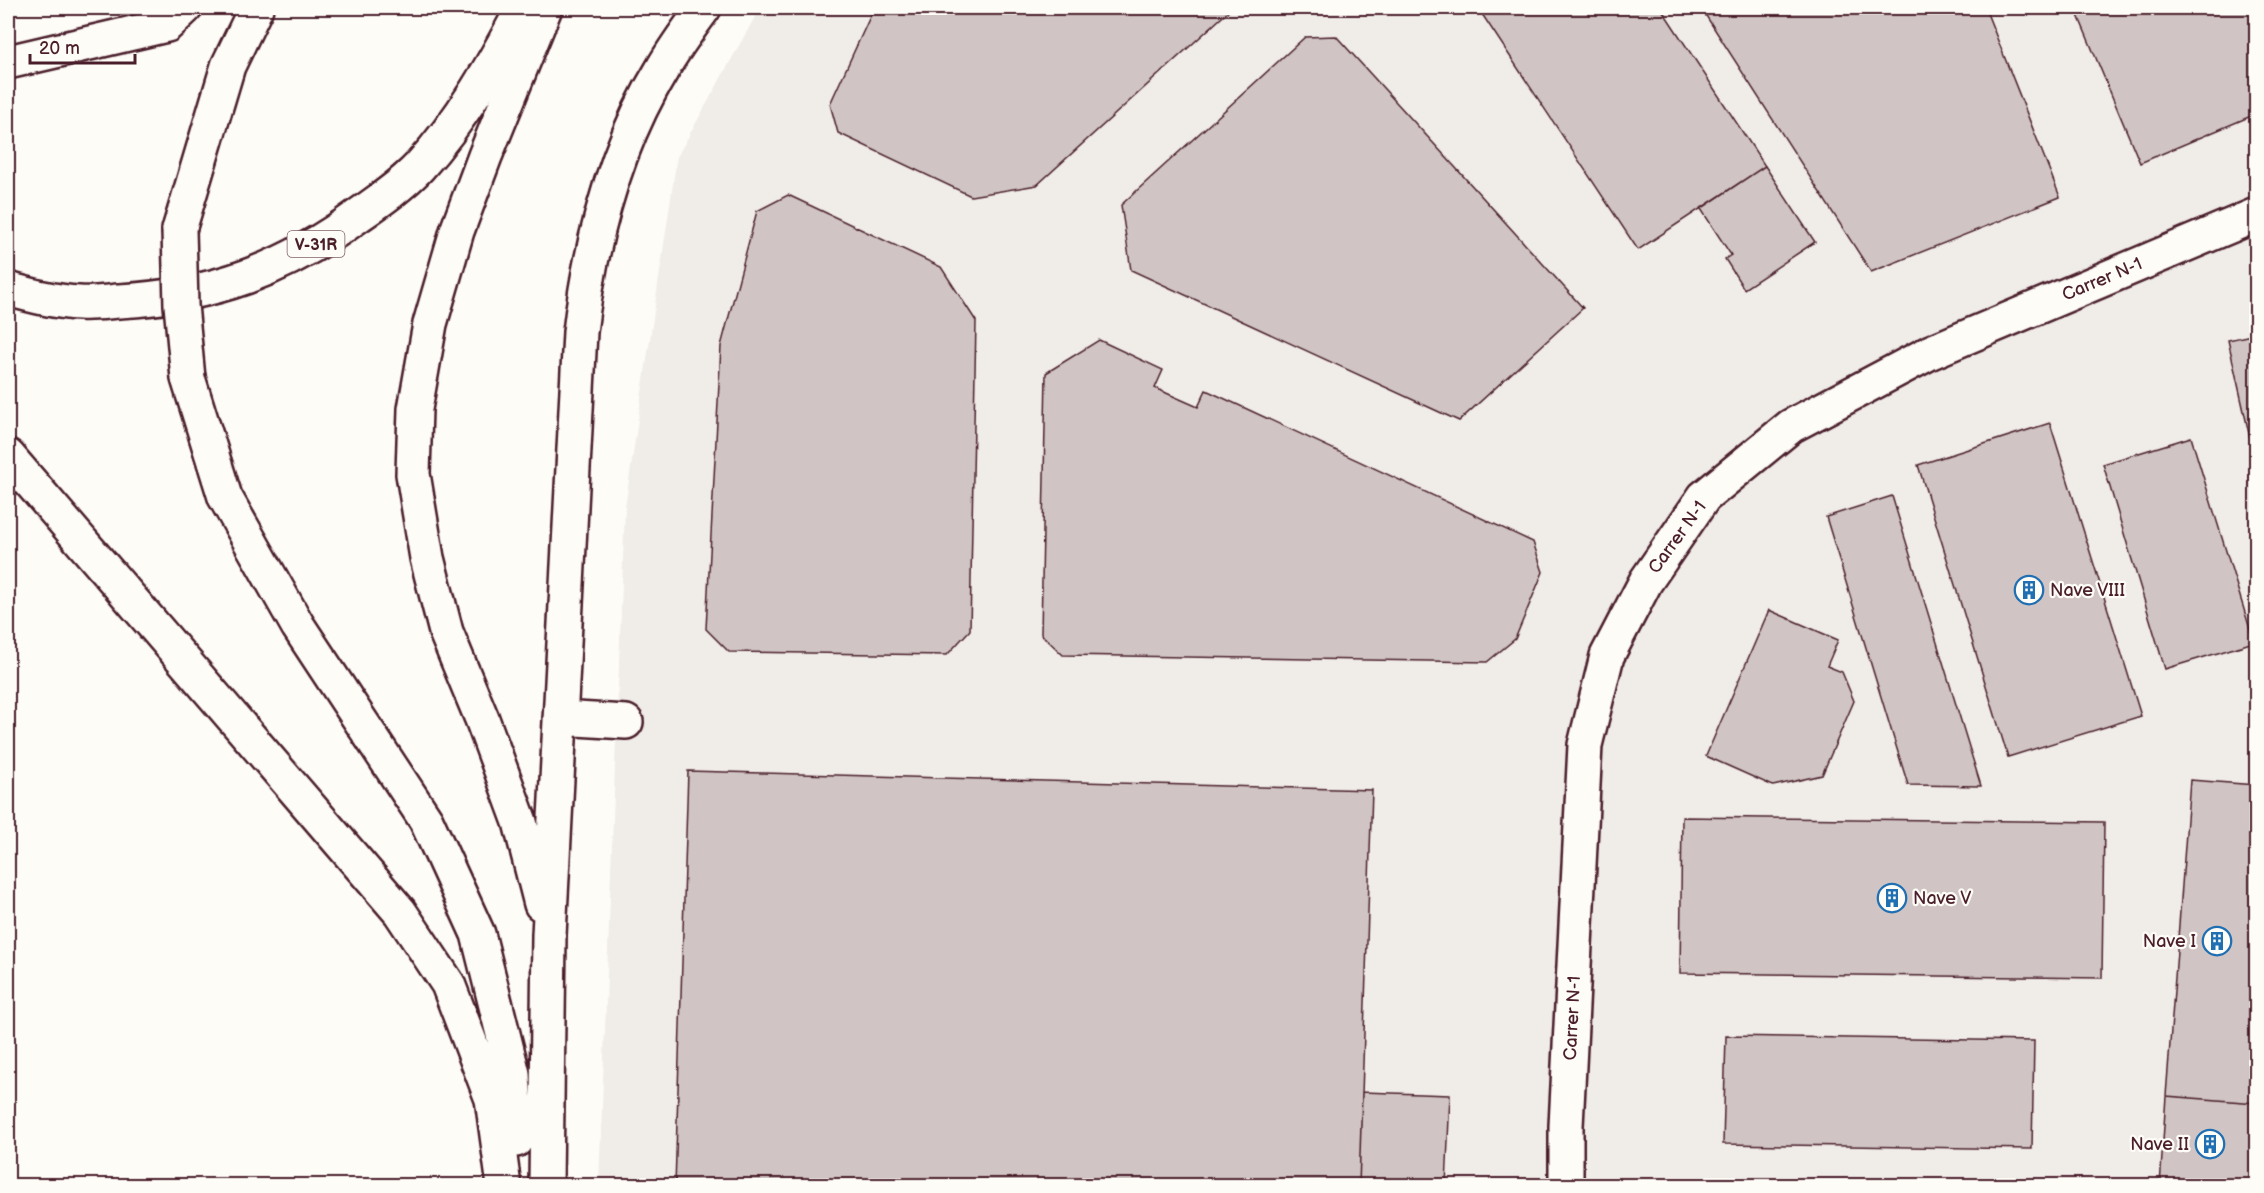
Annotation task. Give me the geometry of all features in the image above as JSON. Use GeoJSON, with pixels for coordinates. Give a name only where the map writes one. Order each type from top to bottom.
{"type":"FeatureCollection","features":[{"type":"Feature","properties":{"kind":"main road"},"geometry":{"type":"LineString","coordinates":[[8,62],[167,25],[185,8]]}},
{"type":"Feature","properties":{"kind":"main road"},"geometry":{"type":"LineString","coordinates":[[256,8],[228,66],[179,230],[181,305],[188,378],[225,497],[298,626],[426,820],[478,934],[513,1074],[518,1185]]}},
{"type":"Feature","properties":{"kind":"main road","name":"V-31R"},"geometry":{"type":"LineString","coordinates":[[8,289],[78,303],[143,300],[218,287],[263,272],[326,239],[375,204],[418,168],[463,111],[523,8]]}},
{"type":"Feature","properties":{"kind":"main road"},"geometry":{"type":"LineString","coordinates":[[545,8],[484,156],[461,220],[430,324],[415,409],[413,474],[427,558],[446,632],[482,718],[520,822],[549,935]]}},
{"type":"Feature","properties":{"kind":"main road"},"geometry":{"type":"LineString","coordinates":[[546,1185],[549,935],[580,332],[590,259],[599,218],[613,174],[628,136],[663,68],[704,8]]}},
{"type":"Feature","properties":{"kind":"main road","name":"Carrer N-1"},"geometry":{"type":"LineString","coordinates":[[1566,1185],[1566,1126],[1585,745],[1607,656],[1646,581],[1704,497],[1791,426],[1931,352],[2256,215]]}},
{"type":"Feature","properties":{"kind":"main road"},"geometry":{"type":"LineString","coordinates":[[8,456],[400,912],[448,984],[492,1099],[504,1185]]}},
{"type":"Feature","properties":{"kind":"main road"},"geometry":{"type":"LineString","coordinates":[[560,718],[626,722]]}},
{"type":"Feature","properties":{"kind":"shaded area"},"geometry":{"type":"Polygon","coordinates":[[[760,8],[2256,8],[2256,1185],[599,1186],[625,508],[677,157],[760,8]]]}},
{"type":"Feature","properties":{"kind":"building"},"geometry":{"type":"Polygon","coordinates":[[[874,8],[1232,8],[1037,185],[971,196],[838,133],[830,104],[874,8]]]}},
{"type":"Feature","properties":{"kind":"building"},"geometry":{"type":"Polygon","coordinates":[[[1478,8],[1661,8],[1765,166],[1638,250],[1478,8]]]}},
{"type":"Feature","properties":{"kind":"building"},"geometry":{"type":"Polygon","coordinates":[[[1701,8],[1985,8],[2060,197],[1871,272],[1701,8]]]}},
{"type":"Feature","properties":{"kind":"building"},"geometry":{"type":"Polygon","coordinates":[[[2075,8],[2256,8],[2256,114],[2140,163],[2075,8]]]}},
{"type":"Feature","properties":{"kind":"building"},"geometry":{"type":"Polygon","coordinates":[[[1336,36],[1583,308],[1459,421],[1131,270],[1121,205],[1305,37],[1336,36]]]}},
{"type":"Feature","properties":{"kind":"building"},"geometry":{"type":"Polygon","coordinates":[[[1765,166],[1815,242],[1744,289],[1725,259],[1731,255],[1701,209],[1765,166]]]}},
{"type":"Feature","properties":{"kind":"building"},"geometry":{"type":"Polygon","coordinates":[[[788,195],[941,267],[976,321],[970,630],[947,655],[729,652],[706,629],[721,346],[757,211],[788,195]]]}},
{"type":"Feature","properties":{"kind":"building"},"geometry":{"type":"Polygon","coordinates":[[[2256,334],[2256,465],[2228,340],[2256,334]]]}},
{"type":"Feature","properties":{"kind":"building"},"geometry":{"type":"Polygon","coordinates":[[[1099,340],[1163,370],[1155,388],[1198,407],[1206,390],[1533,542],[1543,572],[1515,639],[1487,662],[1063,655],[1041,634],[1046,373],[1099,340]]]}},
{"type":"Feature","properties":{"kind":"building","name":"Nave VIII"},"geometry":{"type":"Polygon","coordinates":[[[2050,423],[2141,716],[2008,757],[1918,465],[2050,423]]]}},
{"type":"Feature","properties":{"kind":"building"},"geometry":{"type":"Polygon","coordinates":[[[2191,437],[2254,642],[2165,669],[2103,464],[2191,437]]]}},
{"type":"Feature","properties":{"kind":"building"},"geometry":{"type":"Polygon","coordinates":[[[1892,496],[1981,786],[1908,785],[1826,517],[1892,496]]]}},
{"type":"Feature","properties":{"kind":"building"},"geometry":{"type":"Polygon","coordinates":[[[1769,610],[1838,640],[1827,666],[1842,672],[1854,701],[1822,775],[1773,786],[1706,756],[1769,610]]]}},
{"type":"Feature","properties":{"kind":"building"},"geometry":{"type":"Polygon","coordinates":[[[688,771],[1372,790],[1359,1186],[675,1186],[688,771]]]}},
{"type":"Feature","properties":{"kind":"building","name":"Nave I"},"geometry":{"type":"Polygon","coordinates":[[[2190,780],[2256,785],[2256,1103],[2166,1096],[2190,780]]]}},
{"type":"Feature","properties":{"kind":"building","name":"Nave V"},"geometry":{"type":"Polygon","coordinates":[[[1682,817],[2104,822],[2102,978],[1680,973],[1682,817]]]}},
{"type":"Feature","properties":{"kind":"building"},"geometry":{"type":"Polygon","coordinates":[[[1726,1036],[2034,1041],[2032,1149],[1723,1144],[1726,1036]]]}},
{"type":"Feature","properties":{"kind":"building"},"geometry":{"type":"Polygon","coordinates":[[[1362,1092],[1450,1095],[1446,1186],[1359,1186],[1362,1092]]]}},
{"type":"Feature","properties":{"kind":"building","name":"Nave II"},"geometry":{"type":"Polygon","coordinates":[[[2166,1096],[2256,1103],[2256,1186],[2160,1186],[2166,1096]]]}},
{"type":"Feature","properties":{"kind":"place","name":"Nave VIII"},"geometry":{"type":"Point","coordinates":[2029,590]}},
{"type":"Feature","properties":{"kind":"place","name":"Nave V"},"geometry":{"type":"Point","coordinates":[1892,898]}},
{"type":"Feature","properties":{"kind":"place","name":"Nave I"},"geometry":{"type":"Point","coordinates":[2217,941]}},
{"type":"Feature","properties":{"kind":"place","name":"Nave II"},"geometry":{"type":"Point","coordinates":[2210,1144]}}]}
